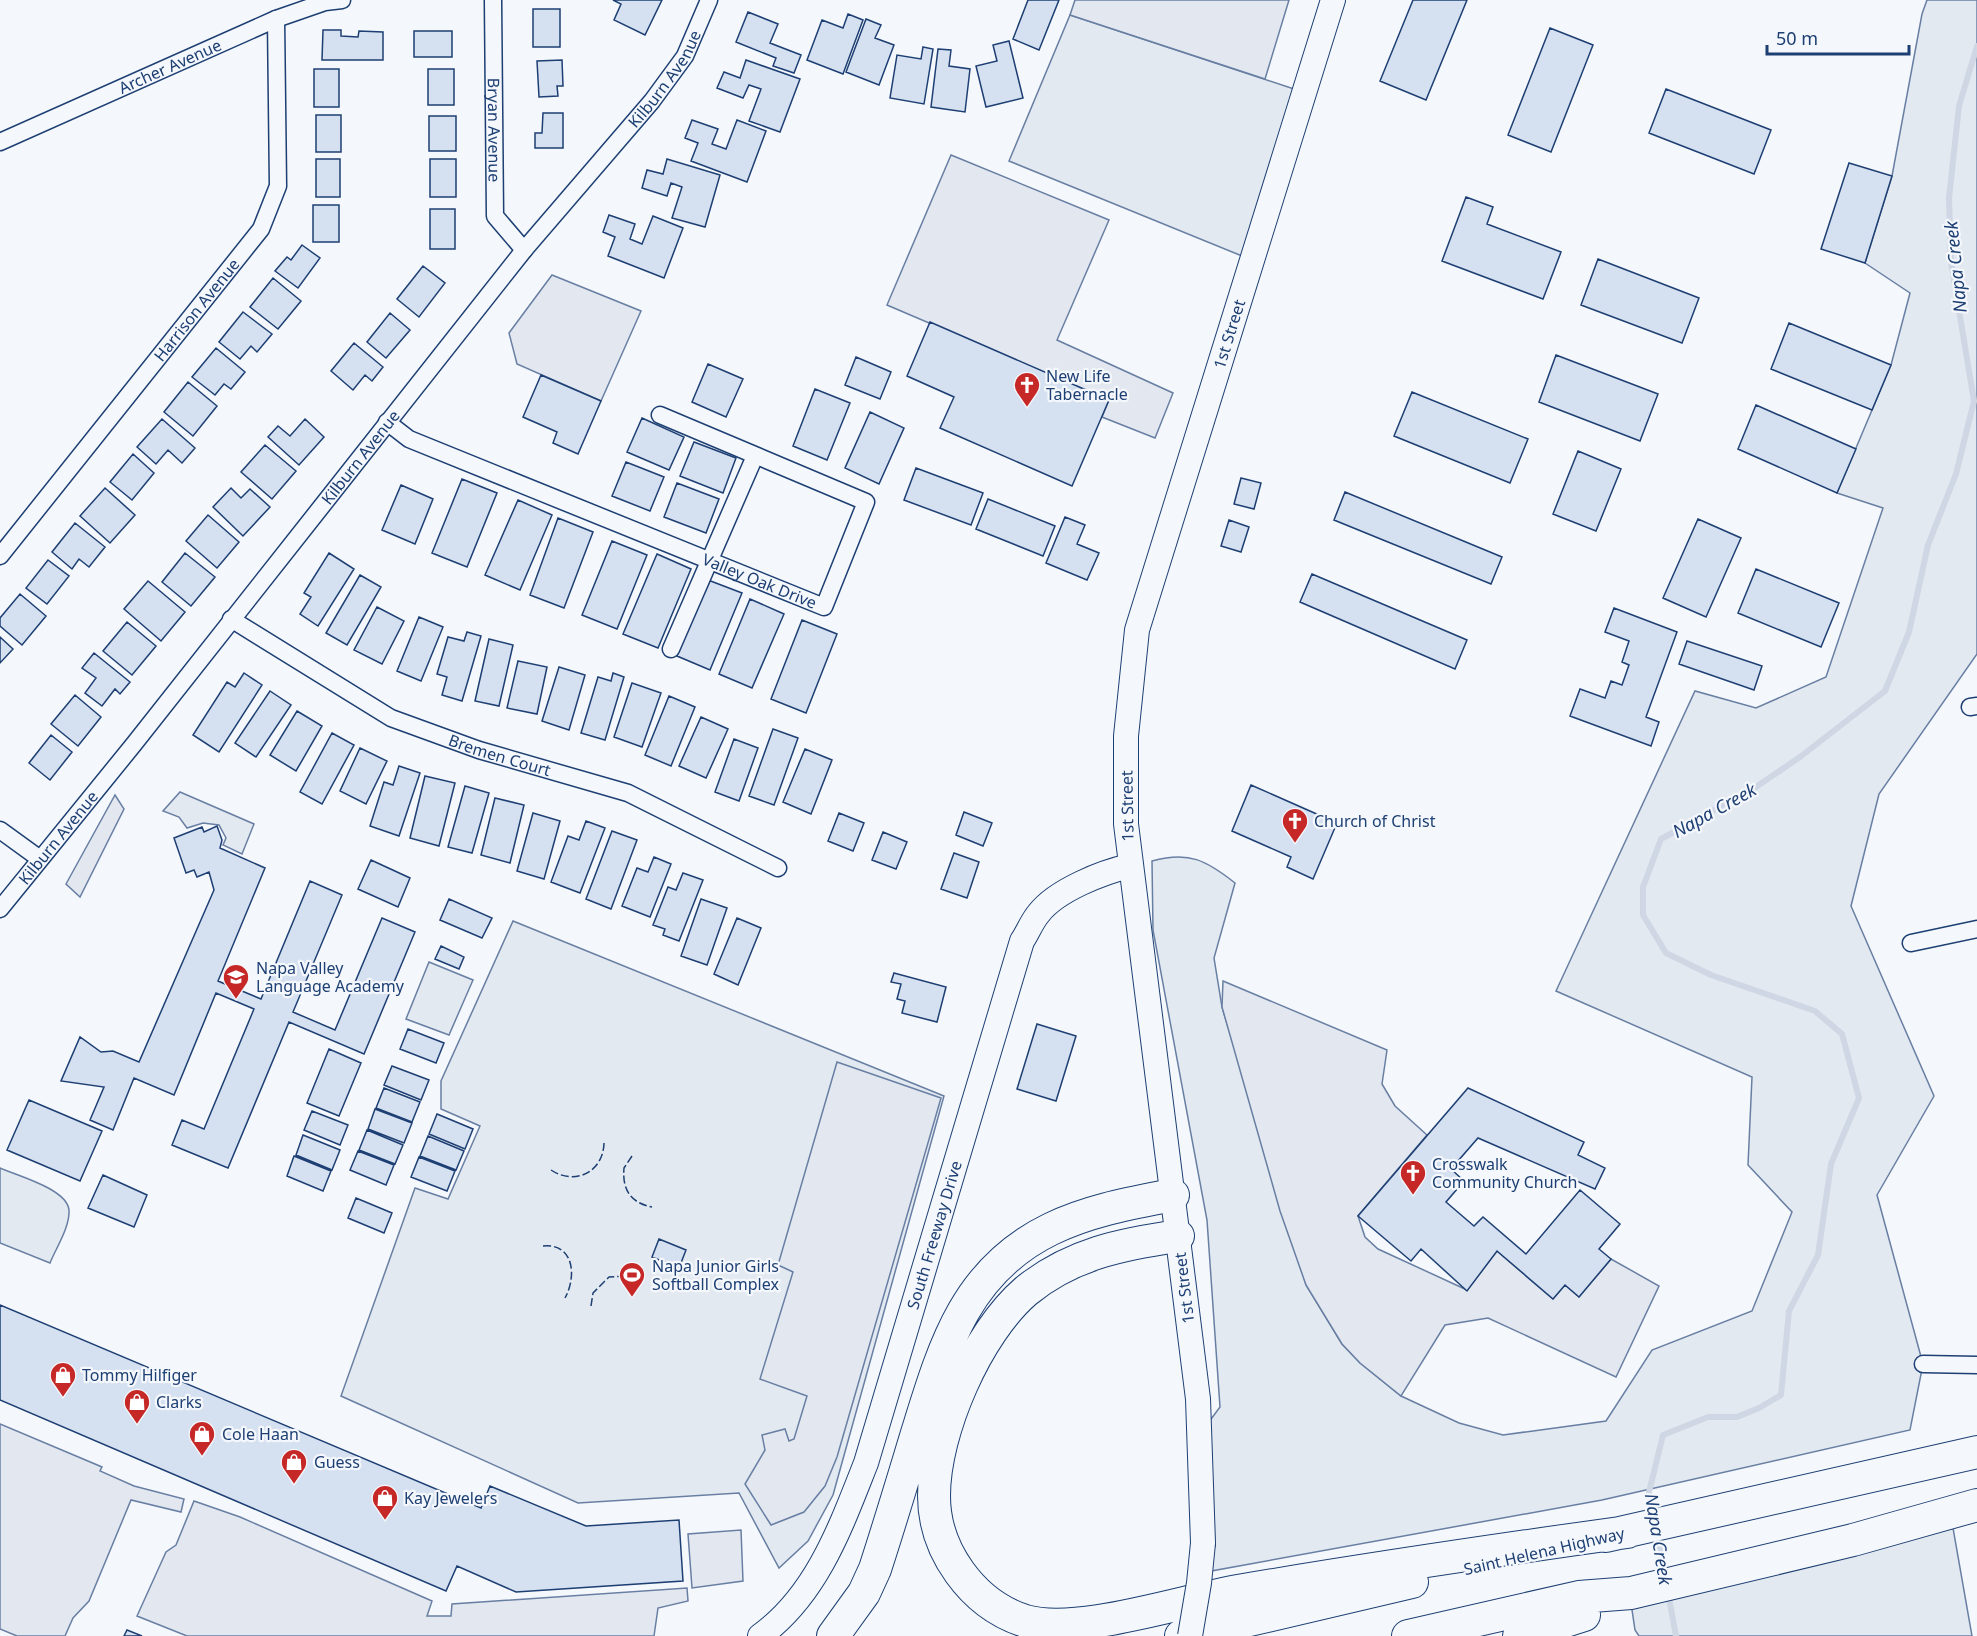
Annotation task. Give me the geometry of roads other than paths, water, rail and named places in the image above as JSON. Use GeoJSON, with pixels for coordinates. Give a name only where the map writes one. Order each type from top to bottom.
{"type":"FeatureCollection","features":[{"type":"Feature","properties":{"kind":"highway"},"geometry":{"type":"LineString","coordinates":[[833,1636],[864,1593],[875,1569],[939,1362],[971,1296],[992,1270],[1020,1248],[1050,1230],[1119,1205],[1173,1195]]}},
{"type":"Feature","properties":{"kind":"highway"},"geometry":{"type":"LineString","coordinates":[[1178,1236],[1127,1244],[1091,1253],[1056,1269],[1025,1292],[997,1321],[978,1353],[957,1398],[944,1439],[934,1497],[940,1533],[954,1564],[974,1590],[997,1607],[1025,1621],[1060,1626],[1078,1624],[1259,1587],[1459,1555],[1627,1532]]}},
{"type":"Feature","properties":{"kind":"highway","name":"Saint Helena Highway"},"geometry":{"type":"LineString","coordinates":[[1181,1636],[1705,1513],[1977,1452]]}},
{"type":"Feature","properties":{"kind":"highway"},"geometry":{"type":"LineString","coordinates":[[1519,1636],[1585,1614],[1632,1593],[1853,1540],[1977,1505]]}},
{"type":"Feature","properties":{"kind":"highway"},"geometry":{"type":"LineString","coordinates":[[1408,1636],[1579,1597],[1632,1593]]}},
{"type":"Feature","properties":{"kind":"main road","name":"1st Street"},"geometry":{"type":"LineString","coordinates":[[1190,1636],[1198,1595],[1203,1543],[1200,1434],[1173,1195],[1130,866],[1126,824],[1126,736],[1137,630],[1333,0]]}},
{"type":"Feature","properties":{"kind":"main road","name":"South Freeway Drive"},"geometry":{"type":"LineString","coordinates":[[760,1636],[801,1596],[822,1565],[844,1519],[866,1463],[1022,941],[1040,912],[1062,894],[1107,871],[1130,866]]}},
{"type":"Feature","properties":{"kind":"street","name":"Archer Avenue"},"geometry":{"type":"LineString","coordinates":[[0,142],[276,19],[325,2],[342,0]]}},
{"type":"Feature","properties":{"kind":"street","name":"Bryan Avenue"},"geometry":{"type":"LineString","coordinates":[[493,0],[495,216],[524,250]]}},
{"type":"Feature","properties":{"kind":"street","name":"Kilburn Avenue"},"geometry":{"type":"LineString","coordinates":[[0,909],[134,744],[524,250],[652,101],[685,56],[709,0]]}},
{"type":"Feature","properties":{"kind":"street","name":"Harrison Avenue"},"geometry":{"type":"LineString","coordinates":[[0,556],[6,537],[261,229],[278,186],[276,19]]}},
{"type":"Feature","properties":{"kind":"street","name":"Valley Oak Drive"},"geometry":{"type":"LineString","coordinates":[[387,422],[409,439],[824,607],[866,502],[660,415]]}},
{"type":"Feature","properties":{"kind":"street"},"geometry":{"type":"LineString","coordinates":[[671,649],[754,456]]}},
{"type":"Feature","properties":{"kind":"street","name":"Bremen Court"},"geometry":{"type":"LineString","coordinates":[[231,619],[391,718],[470,747],[628,793],[778,868]]}},
{"type":"Feature","properties":{"kind":"street"},"geometry":{"type":"LineString","coordinates":[[0,830],[40,859]]}},
{"type":"Feature","properties":{"kind":"street"},"geometry":{"type":"LineString","coordinates":[[1911,943],[1977,929]]}},
{"type":"Feature","properties":{"kind":"street"},"geometry":{"type":"LineString","coordinates":[[1923,1364],[1977,1365]]}},
{"type":"Feature","properties":{"kind":"waterway","name":"Napa Creek"},"geometry":{"type":"LineString","coordinates":[[1653,1516],[1649,1492],[1663,1435],[1708,1417],[1737,1417],[1781,1395],[1789,1311],[1818,1255],[1831,1164],[1859,1098],[1842,1034],[1815,1011],[1711,975],[1666,953],[1643,915],[1643,887],[1661,839],[1756,787],[1800,757],[1885,691],[1909,632],[1928,545],[1956,474],[1974,401],[1951,262],[1949,198],[1959,106],[1977,46]]}},
{"type":"Feature","properties":{"kind":"waterway","name":"Napa Creek"},"geometry":{"type":"LineString","coordinates":[[1657,1534],[1665,1575]]}},
{"type":"Feature","properties":{"kind":"waterway","name":"Napa Creek"},"geometry":{"type":"LineString","coordinates":[[1668,1593],[1676,1636]]}},
{"type":"Feature","properties":{"kind":"place","name":"New Life Tabernacle"},"geometry":{"type":"Point","coordinates":[1027,408]}},
{"type":"Feature","properties":{"kind":"place","name":"Church of Christ"},"geometry":{"type":"Point","coordinates":[1295,844]}},
{"type":"Feature","properties":{"kind":"place","name":"Napa Valley Language Academy"},"geometry":{"type":"Point","coordinates":[236,1000]}},
{"type":"Feature","properties":{"kind":"place","name":"Crosswalk Community Church"},"geometry":{"type":"Point","coordinates":[1413,1196]}},
{"type":"Feature","properties":{"kind":"place","name":"Napa Junior Girls Softball Complex"},"geometry":{"type":"Point","coordinates":[632,1298]}},
{"type":"Feature","properties":{"kind":"place","name":"Tommy Hilfiger"},"geometry":{"type":"Point","coordinates":[63,1398]}},
{"type":"Feature","properties":{"kind":"place","name":"Clarks"},"geometry":{"type":"Point","coordinates":[137,1425]}},
{"type":"Feature","properties":{"kind":"place","name":"Cole Haan"},"geometry":{"type":"Point","coordinates":[202,1457]}},
{"type":"Feature","properties":{"kind":"place","name":"Guess"},"geometry":{"type":"Point","coordinates":[294,1485]}},
{"type":"Feature","properties":{"kind":"place","name":"Kay Jewelers"},"geometry":{"type":"Point","coordinates":[385,1521]}}]}
